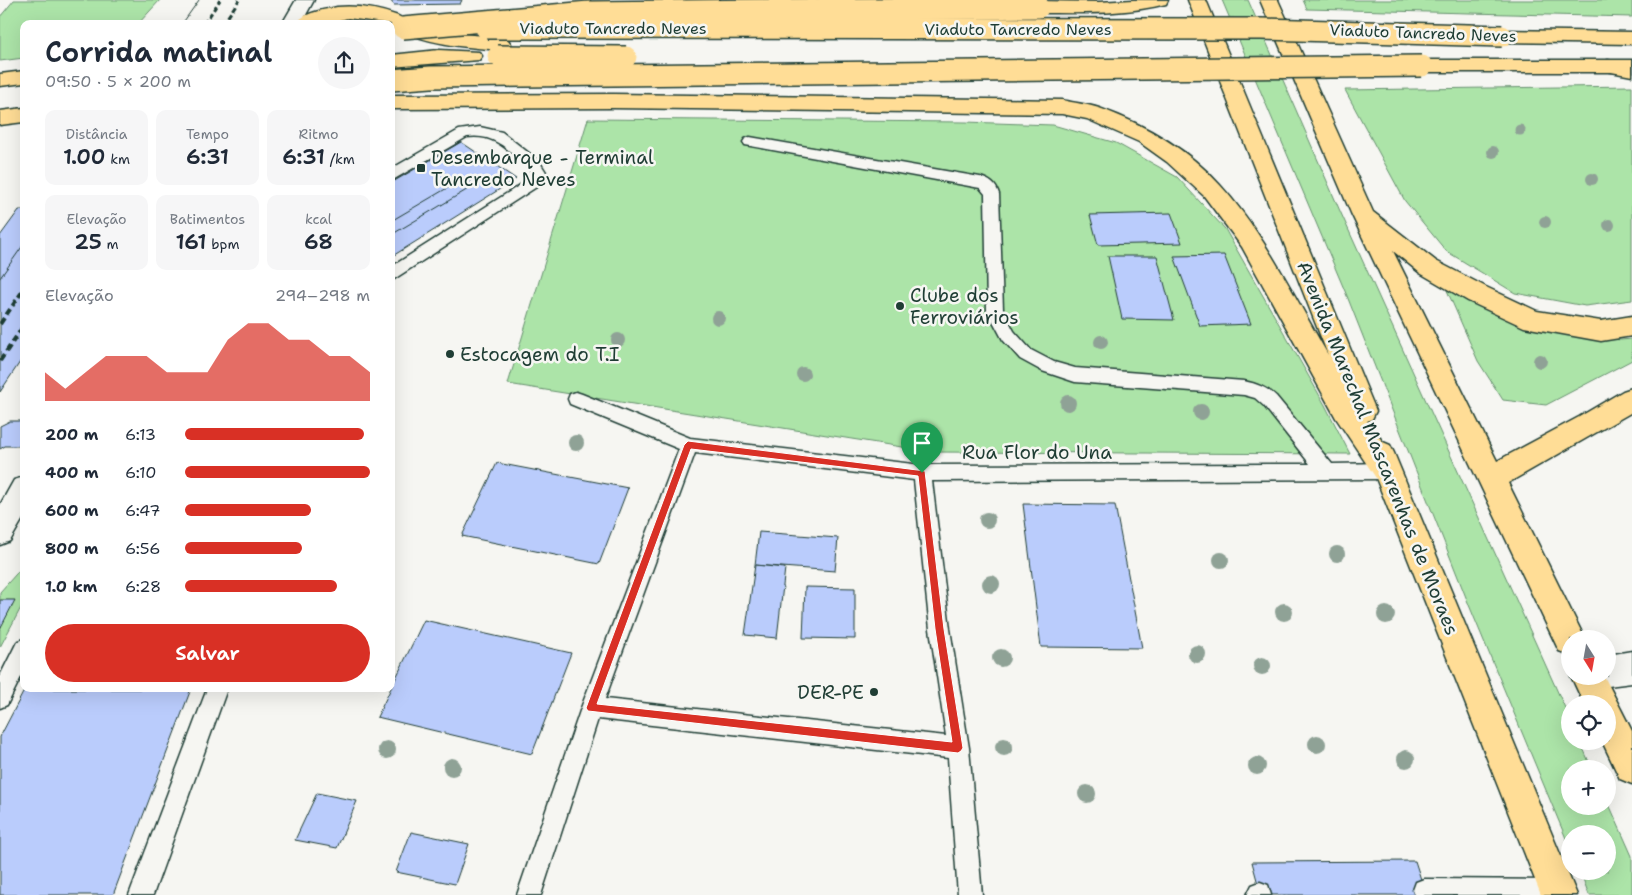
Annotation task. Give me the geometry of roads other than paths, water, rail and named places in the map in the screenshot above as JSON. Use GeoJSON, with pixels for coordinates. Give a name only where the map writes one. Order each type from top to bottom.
{"type":"FeatureCollection","features":[{"type":"Feature","properties":{"kind":"main road"},"geometry":{"type":"LineString","coordinates":[[369,0],[389,20]]}},
{"type":"Feature","properties":{"kind":"main road"},"geometry":{"type":"LineString","coordinates":[[395,26],[589,12],[1116,7],[1144,4],[1159,0]]}},
{"type":"Feature","properties":{"kind":"main road","name":"Avenida Marechal Mascarenhas de Moraes"},"geometry":{"type":"LineString","coordinates":[[1197,0],[1558,893]]}},
{"type":"Feature","properties":{"kind":"main road"},"geometry":{"type":"LineString","coordinates":[[1269,0],[1362,213],[1565,630]]}},
{"type":"Feature","properties":{"kind":"main road"},"geometry":{"type":"LineString","coordinates":[[314,20],[327,14],[353,11],[378,20]]}},
{"type":"Feature","properties":{"kind":"main road"},"geometry":{"type":"LineString","coordinates":[[395,26],[446,40],[499,50],[878,58],[1344,54],[1422,66]]}},
{"type":"Feature","properties":{"kind":"main road","name":"Viaduto Tancredo Neves"},"geometry":{"type":"LineString","coordinates":[[395,26],[1261,29],[1632,38]]}},
{"type":"Feature","properties":{"kind":"main road"},"geometry":{"type":"LineString","coordinates":[[395,61],[499,50],[622,46],[1387,41],[1502,36]]}},
{"type":"Feature","properties":{"kind":"main road","name":"Viaduto Tancredo Neves"},"geometry":{"type":"LineString","coordinates":[[395,80],[431,77],[1422,66],[1632,66]]}},
{"type":"Feature","properties":{"kind":"main road"},"geometry":{"type":"LineString","coordinates":[[1605,66],[1632,70]]}},
{"type":"Feature","properties":{"kind":"main road"},"geometry":{"type":"LineString","coordinates":[[0,80],[20,78]]}},
{"type":"Feature","properties":{"kind":"main road"},"geometry":{"type":"LineString","coordinates":[[395,102],[613,101],[1062,107],[1092,113],[1147,137],[1175,157],[1212,190],[1251,242],[1345,410],[1387,470]]}},
{"type":"Feature","properties":{"kind":"main road"},"geometry":{"type":"LineString","coordinates":[[0,118],[20,116]]}},
{"type":"Feature","properties":{"kind":"main road"},"geometry":{"type":"LineString","coordinates":[[1362,213],[1428,267],[1478,294],[1533,320],[1601,331],[1632,326]]}},
{"type":"Feature","properties":{"kind":"main road"},"geometry":{"type":"LineString","coordinates":[[1491,478],[1589,425],[1632,399]]}},
{"type":"Feature","properties":{"kind":"main road"},"geometry":{"type":"LineString","coordinates":[[1616,734],[1632,767]]}},
{"type":"Feature","properties":{"kind":"street"},"geometry":{"type":"LineString","coordinates":[[293,20],[305,0]]}},
{"type":"Feature","properties":{"kind":"street"},"geometry":{"type":"LineString","coordinates":[[0,532],[20,496]]}},
{"type":"Feature","properties":{"kind":"street"},"geometry":{"type":"LineString","coordinates":[[1616,669],[1632,667]]}},
{"type":"Feature","properties":{"kind":"lane"},"geometry":{"type":"LineString","coordinates":[[395,174],[464,134],[480,131],[497,135],[534,164],[539,172],[533,183],[395,272]]}},
{"type":"Feature","properties":{"kind":"lane"},"geometry":{"type":"LineString","coordinates":[[750,142],[980,182],[988,185],[992,194],[995,310],[1002,327],[1020,350],[1036,362],[1052,370],[1075,375],[1244,388],[1260,392],[1283,415],[1327,471]]}},
{"type":"Feature","properties":{"kind":"lane","name":"Rua Flor do Una"},"geometry":{"type":"LineString","coordinates":[[576,399],[688,445],[922,473],[1387,470]]}},
{"type":"Feature","properties":{"kind":"lane"},"geometry":{"type":"LineString","coordinates":[[529,895],[591,708],[688,445]]}},
{"type":"Feature","properties":{"kind":"lane"},"geometry":{"type":"LineString","coordinates":[[922,473],[940,629],[958,748],[970,895]]}},
{"type":"Feature","properties":{"kind":"lane"},"geometry":{"type":"LineString","coordinates":[[0,698],[20,657]]}},
{"type":"Feature","properties":{"kind":"lane"},"geometry":{"type":"LineString","coordinates":[[141,895],[216,692]]}},
{"type":"Feature","properties":{"kind":"lane"},"geometry":{"type":"LineString","coordinates":[[591,708],[958,748]]}},
{"type":"Feature","properties":{"kind":"lane"},"geometry":{"type":"LineString","coordinates":[[1439,892],[1558,893]]}},
{"type":"Feature","properties":{"kind":"tram line"},"geometry":{"type":"LineString","coordinates":[[185,20],[199,0]]}},
{"type":"Feature","properties":{"kind":"tram line"},"geometry":{"type":"LineString","coordinates":[[0,278],[20,250]]}},
{"type":"Feature","properties":{"kind":"railway"},"geometry":{"type":"LineString","coordinates":[[207,20],[220,0]]}},
{"type":"Feature","properties":{"kind":"railway"},"geometry":{"type":"LineString","coordinates":[[226,20],[239,0]]}},
{"type":"Feature","properties":{"kind":"railway"},"geometry":{"type":"LineString","coordinates":[[0,324],[20,295]]}},
{"type":"Feature","properties":{"kind":"railway"},"geometry":{"type":"LineString","coordinates":[[0,361],[20,331]]}},
{"type":"Feature","properties":{"kind":"place","name":"Desembarque - Terminal Tancredo Neves"},"geometry":{"type":"Point","coordinates":[421,168]}},
{"type":"Feature","properties":{"kind":"place","name":"Clube dos Ferroviários"},"geometry":{"type":"Point","coordinates":[900,306]}},
{"type":"Feature","properties":{"kind":"place","name":"Estocagem do T.I"},"geometry":{"type":"Point","coordinates":[450,354]}},
{"type":"Feature","properties":{"kind":"place","name":"DER-PE"},"geometry":{"type":"Point","coordinates":[874,692]}}]}
